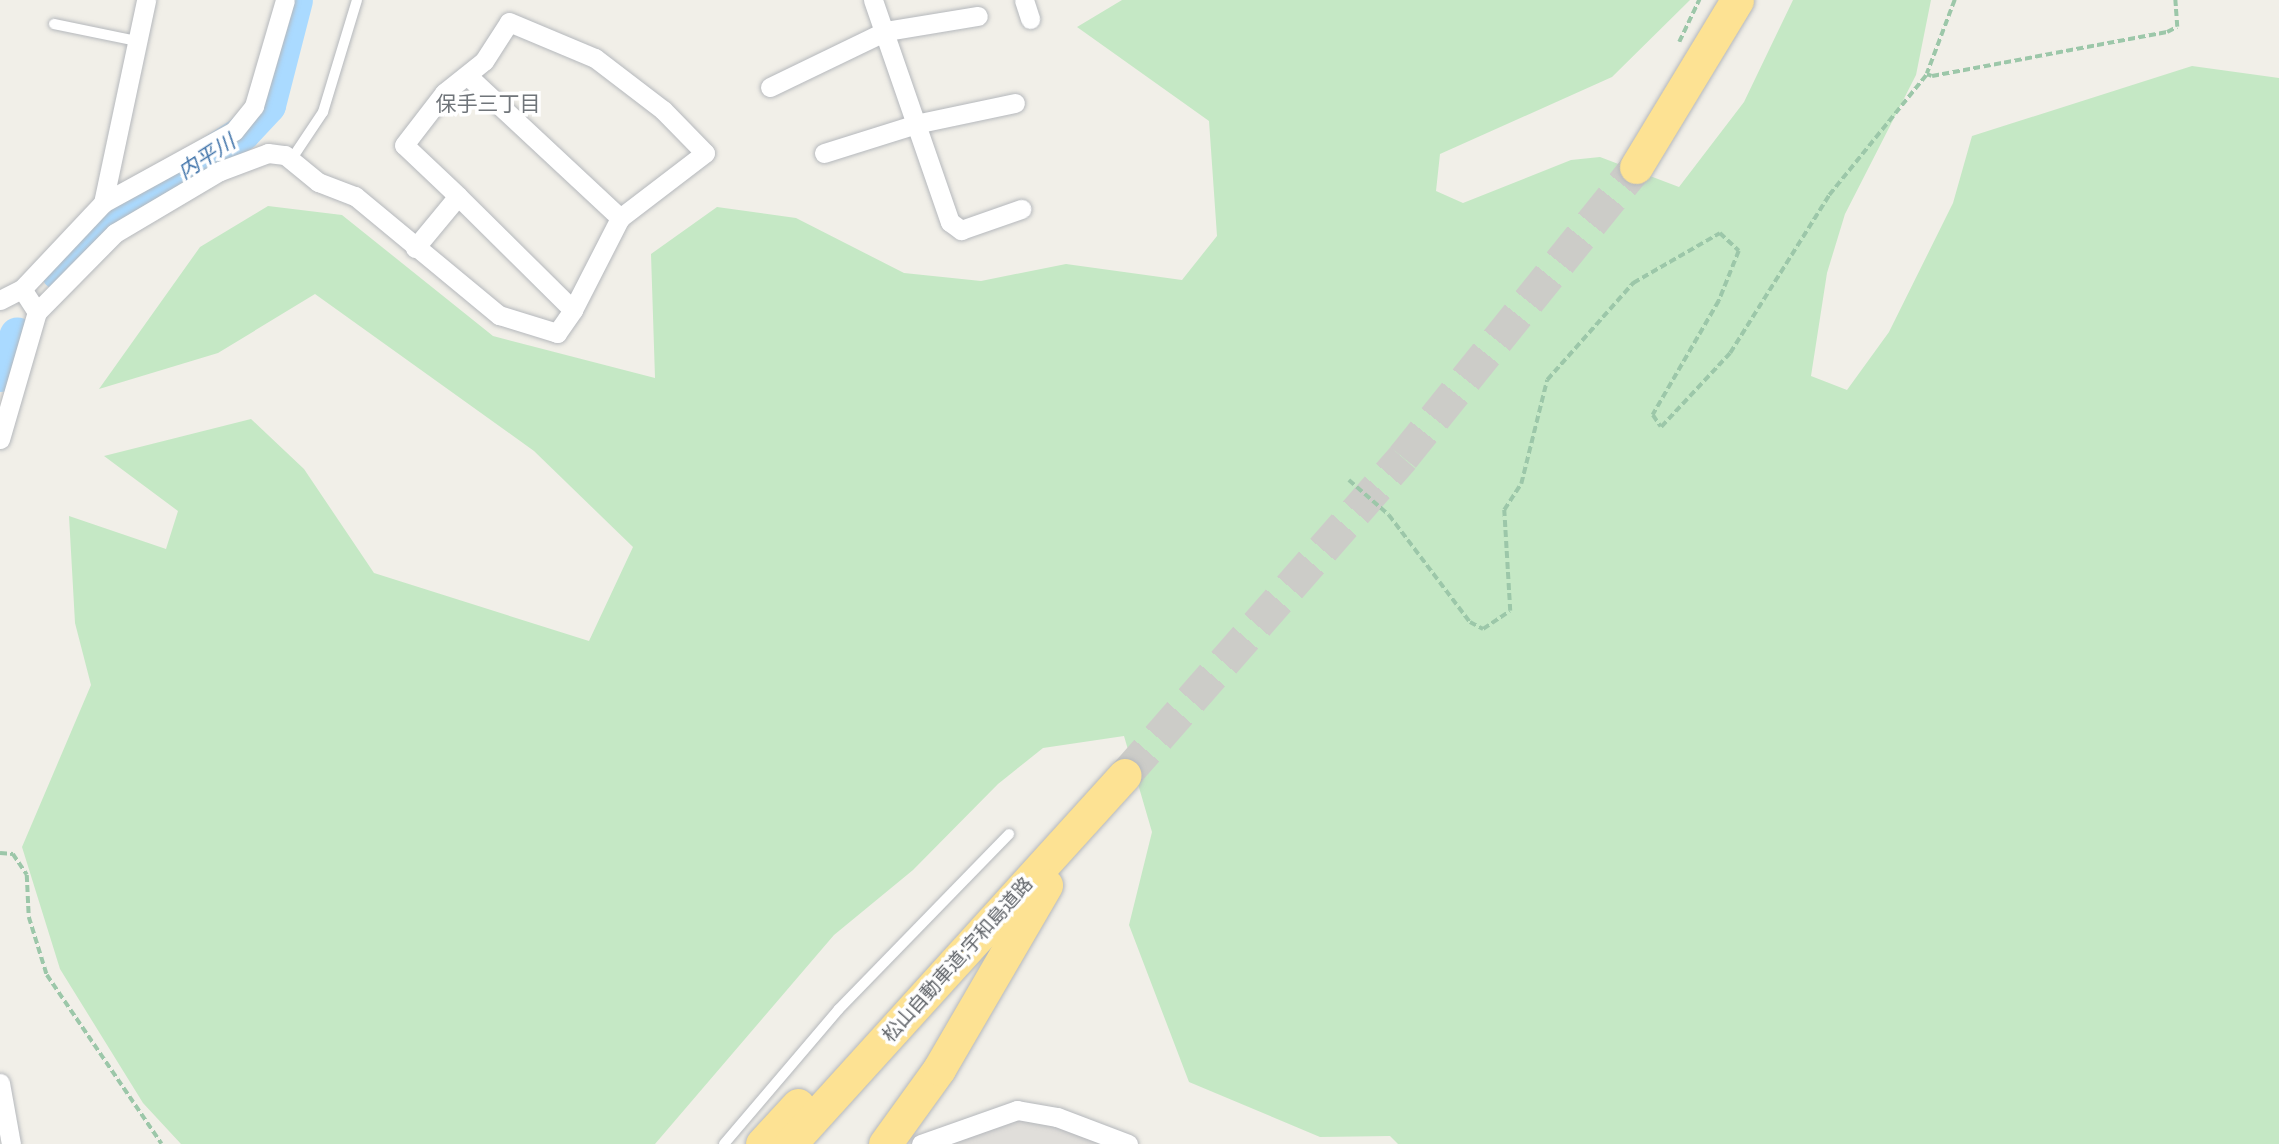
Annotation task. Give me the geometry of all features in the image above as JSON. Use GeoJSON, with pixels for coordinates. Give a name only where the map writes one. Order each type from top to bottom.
{"type":"FeatureCollection","features":[{"type":"Feature","properties":{"kind":"highway"},"geometry":{"type":"LineString","coordinates":[[1636,167],[1719,33],[1734,0]]}},
{"type":"Feature","properties":{"kind":"highway","name":"松山自動車道;宇和島道路"},"geometry":{"type":"LineString","coordinates":[[790,1144],[1125,775]]}},
{"type":"Feature","properties":{"kind":"highway"},"geometry":{"type":"LineString","coordinates":[[885,1144],[939,1069],[978,994],[1097,807]]}},
{"type":"Feature","properties":{"kind":"highway"},"geometry":{"type":"LineString","coordinates":[[762,1144],[814,1088],[944,972]]}},
{"type":"Feature","properties":{"kind":"street"},"geometry":{"type":"LineString","coordinates":[[103,203],[146,0]]}},
{"type":"Feature","properties":{"kind":"street"},"geometry":{"type":"LineString","coordinates":[[0,300],[23,289],[103,203],[234,131],[254,106],[285,0]]}},
{"type":"Feature","properties":{"kind":"street"},"geometry":{"type":"LineString","coordinates":[[873,0],[920,123],[950,222],[961,230],[1021,209]]}},
{"type":"Feature","properties":{"kind":"street"},"geometry":{"type":"LineString","coordinates":[[770,87],[886,32],[978,16]]}},
{"type":"Feature","properties":{"kind":"street"},"geometry":{"type":"LineString","coordinates":[[0,439],[37,312],[115,233],[154,208],[254,154],[291,160],[318,182],[355,196],[499,315],[557,333],[573,310],[620,218],[705,152],[663,110],[595,58],[509,22],[469,77],[444,93],[404,145],[573,310]]}},
{"type":"Feature","properties":{"kind":"street"},"geometry":{"type":"LineString","coordinates":[[469,77],[620,218]]}},
{"type":"Feature","properties":{"kind":"street"},"geometry":{"type":"LineString","coordinates":[[824,153],[920,123],[1015,103]]}},
{"type":"Feature","properties":{"kind":"street"},"geometry":{"type":"LineString","coordinates":[[415,248],[458,195]]}},
{"type":"Feature","properties":{"kind":"street"},"geometry":{"type":"LineString","coordinates":[[23,289],[37,312]]}},
{"type":"Feature","properties":{"kind":"street"},"geometry":{"type":"LineString","coordinates":[[0,1083],[11,1144]]}},
{"type":"Feature","properties":{"kind":"street"},"geometry":{"type":"LineString","coordinates":[[921,1144],[1017,1110],[1057,1117],[1128,1144]]}},
{"type":"Feature","properties":{"kind":"lane"},"geometry":{"type":"LineString","coordinates":[[291,160],[323,112],[357,0]]}},
{"type":"Feature","properties":{"kind":"lane"},"geometry":{"type":"LineString","coordinates":[[54,24],[137,41]]}},
{"type":"Feature","properties":{"kind":"lane"},"geometry":{"type":"LineString","coordinates":[[724,1144],[839,1009],[1009,834]]}},
{"type":"Feature","properties":{"kind":"path"},"geometry":{"type":"LineString","coordinates":[[1349,480],[1389,515],[1470,622],[1483,629],[1510,611],[1504,510],[1521,484],[1547,380],[1633,283],[1720,233],[1739,251],[1719,301],[1653,415],[1661,427],[1730,353],[1829,195],[1927,74],[1955,0]]}},
{"type":"Feature","properties":{"kind":"path"},"geometry":{"type":"LineString","coordinates":[[1927,74],[2167,32],[2177,27],[2175,0]]}},
{"type":"Feature","properties":{"kind":"path"},"geometry":{"type":"LineString","coordinates":[[0,853],[13,854],[27,875],[29,917],[47,975],[162,1144]]}},
{"type":"Feature","properties":{"kind":"shaded area"},"geometry":{"type":"Polygon","coordinates":[[[1014,1120],[1060,1125],[1105,1144],[950,1144],[1014,1120]]]}},
{"type":"Feature","properties":{"kind":"green space"},"geometry":{"type":"Polygon","coordinates":[[[1122,0],[1690,0],[1612,77],[1440,154],[1436,191],[1463,203],[1571,160],[1600,157],[1679,187],[1744,102],[1793,0],[1931,0],[1916,75],[1845,214],[1827,273],[1811,376],[1847,390],[1889,332],[1953,203],[1972,136],[2192,66],[2279,78],[2279,1144],[1398,1144],[1390,1136],[1320,1137],[1189,1082],[1129,925],[1152,832],[1124,736],[1043,748],[998,784],[913,870],[834,935],[655,1144],[181,1144],[143,1103],[60,969],[22,847],[91,685],[75,623],[69,516],[166,549],[178,511],[104,456],[251,419],[304,469],[374,573],[589,641],[633,547],[534,451],[315,294],[218,353],[99,389],[200,247],[268,206],[342,215],[493,336],[655,378],[651,254],[717,207],[796,218],[904,273],[981,281],[1066,264],[1182,280],[1217,236],[1209,121],[1077,27],[1122,0]]]}},
{"type":"Feature","properties":{"kind":"waterway","name":"内平川"},"geometry":{"type":"LineString","coordinates":[[58,272],[138,200],[242,133],[268,105],[295,0]]}},
{"type":"Feature","properties":{"kind":"waterway","name":"内平川"},"geometry":{"type":"LineString","coordinates":[[0,374],[17,334]]}},
{"type":"Feature","properties":{"kind":"tunnel"},"geometry":{"type":"LineString","coordinates":[[1125,775],[1403,457],[1636,167]]}},
{"type":"Feature","properties":{"kind":"district","name":"保手三丁目"},"geometry":{"type":"Point","coordinates":[488,103]}}]}
